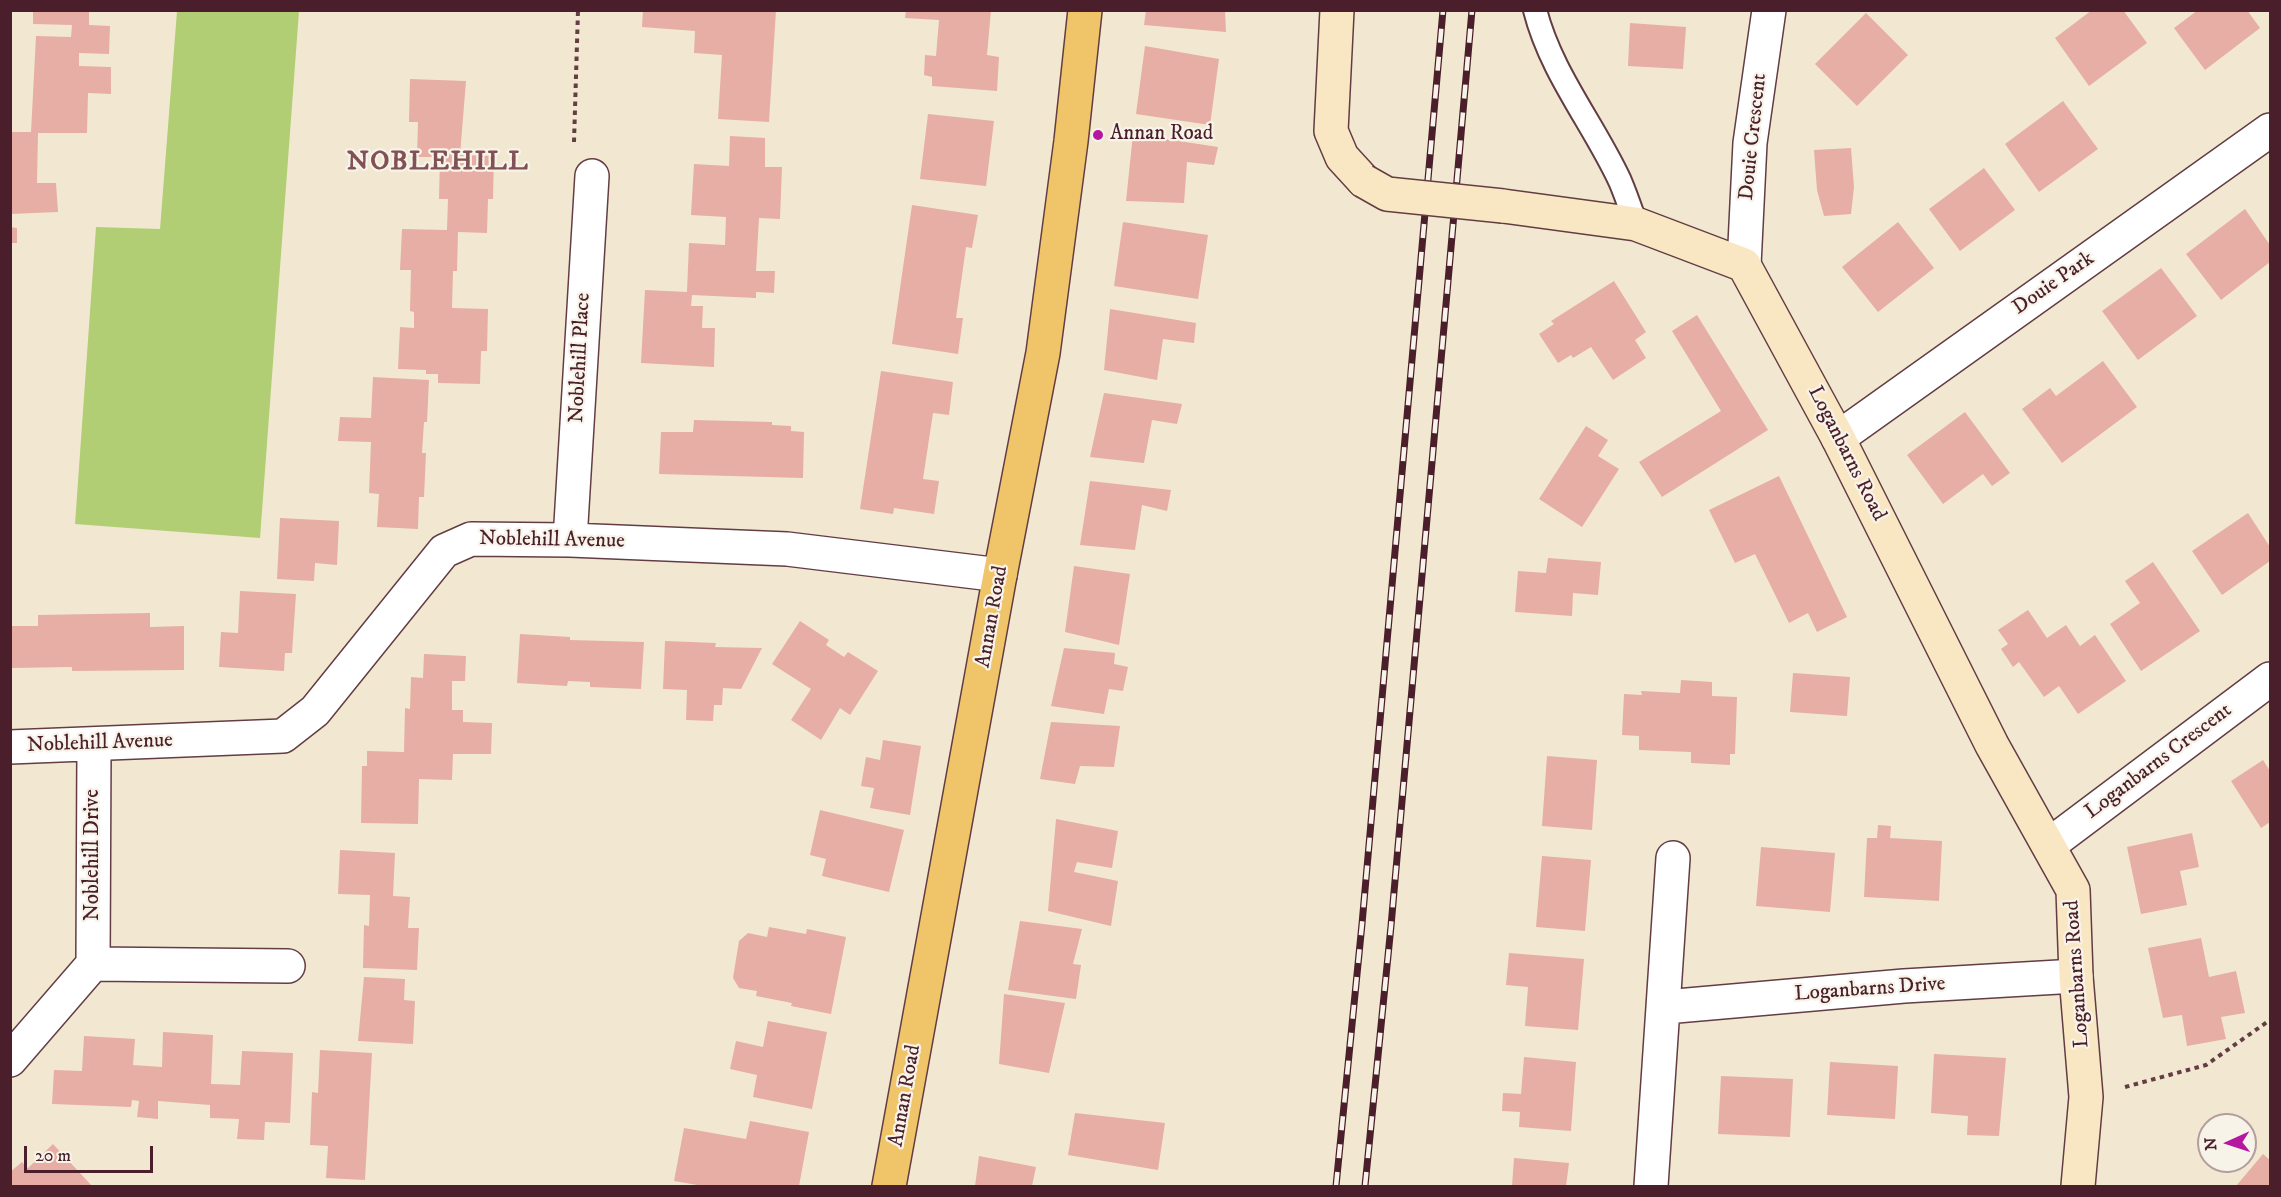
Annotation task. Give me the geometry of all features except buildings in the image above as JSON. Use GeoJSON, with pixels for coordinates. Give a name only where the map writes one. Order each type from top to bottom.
{"type":"FeatureCollection","features":[{"type":"Feature","properties":{"kind":"main road","name":"Annan Road"},"geometry":{"type":"LineString","coordinates":[[889,1186],[1000,574],[1043,353],[1071,141],[1085,10]]}},
{"type":"Feature","properties":{"kind":"street"},"geometry":{"type":"LineString","coordinates":[[1337,10],[1331,132],[1342,157],[1364,181],[1387,194],[1503,206],[1636,224],[1744,265]]}},
{"type":"Feature","properties":{"kind":"street","name":"Douie Crescent"},"geometry":{"type":"LineString","coordinates":[[1744,265],[1750,143],[1769,10]]}},
{"type":"Feature","properties":{"kind":"street","name":"Douie Park"},"geometry":{"type":"LineString","coordinates":[[1838,438],[2271,130]]}},
{"type":"Feature","properties":{"kind":"street","name":"Noblehill Place"},"geometry":{"type":"LineString","coordinates":[[570,540],[592,176]]}},
{"type":"Feature","properties":{"kind":"street","name":"Loganbarns Road"},"geometry":{"type":"LineString","coordinates":[[1744,265],[1838,438],[1992,744],[2073,890],[2076,976],[2086,1097],[2078,1186]]}},
{"type":"Feature","properties":{"kind":"street","name":"Noblehill Avenue"},"geometry":{"type":"LineString","coordinates":[[10,747],[283,736],[315,711],[444,552],[471,539],[570,540],[787,549],[1000,574]]}},
{"type":"Feature","properties":{"kind":"street","name":"Loganbarns Crescent"},"geometry":{"type":"LineString","coordinates":[[2049,846],[2271,679]]}},
{"type":"Feature","properties":{"kind":"street","name":"Noblehill Drive"},"geometry":{"type":"LineString","coordinates":[[93,964],[94,745]]}},
{"type":"Feature","properties":{"kind":"street"},"geometry":{"type":"LineString","coordinates":[[1651,1186],[1665,1007],[1673,858]]}},
{"type":"Feature","properties":{"kind":"street"},"geometry":{"type":"LineString","coordinates":[[10,1060],[93,964],[288,966]]}},
{"type":"Feature","properties":{"kind":"street","name":"Loganbarns Drive"},"geometry":{"type":"LineString","coordinates":[[1665,1007],[1904,986],[2076,976]]}},
{"type":"Feature","properties":{"kind":"lane"},"geometry":{"type":"LineString","coordinates":[[1535,10],[1540,32],[1570,94],[1620,180],[1636,224]]}},
{"type":"Feature","properties":{"kind":"path"},"geometry":{"type":"LineString","coordinates":[[578,10],[573,141],[592,176]]}},
{"type":"Feature","properties":{"kind":"path"},"geometry":{"type":"LineString","coordinates":[[2086,1097],[2206,1065],[2271,1020]]}},
{"type":"Feature","properties":{"kind":"green space"},"geometry":{"type":"Polygon","coordinates":[[[177,11],[299,11],[260,538],[75,524],[96,227],[160,229],[177,11]]]}},
{"type":"Feature","properties":{"kind":"railway"},"geometry":{"type":"LineString","coordinates":[[1336,1186],[1362,924],[1443,10]]}},
{"type":"Feature","properties":{"kind":"railway"},"geometry":{"type":"LineString","coordinates":[[1365,1186],[1391,926],[1472,10]]}},
{"type":"Feature","properties":{"kind":"place","name":"Annan Road"},"geometry":{"type":"Point","coordinates":[1098,135]}},
{"type":"Feature","properties":{"kind":"district","name":"NOBLEHILL"},"geometry":{"type":"Point","coordinates":[438,163]}}]}
